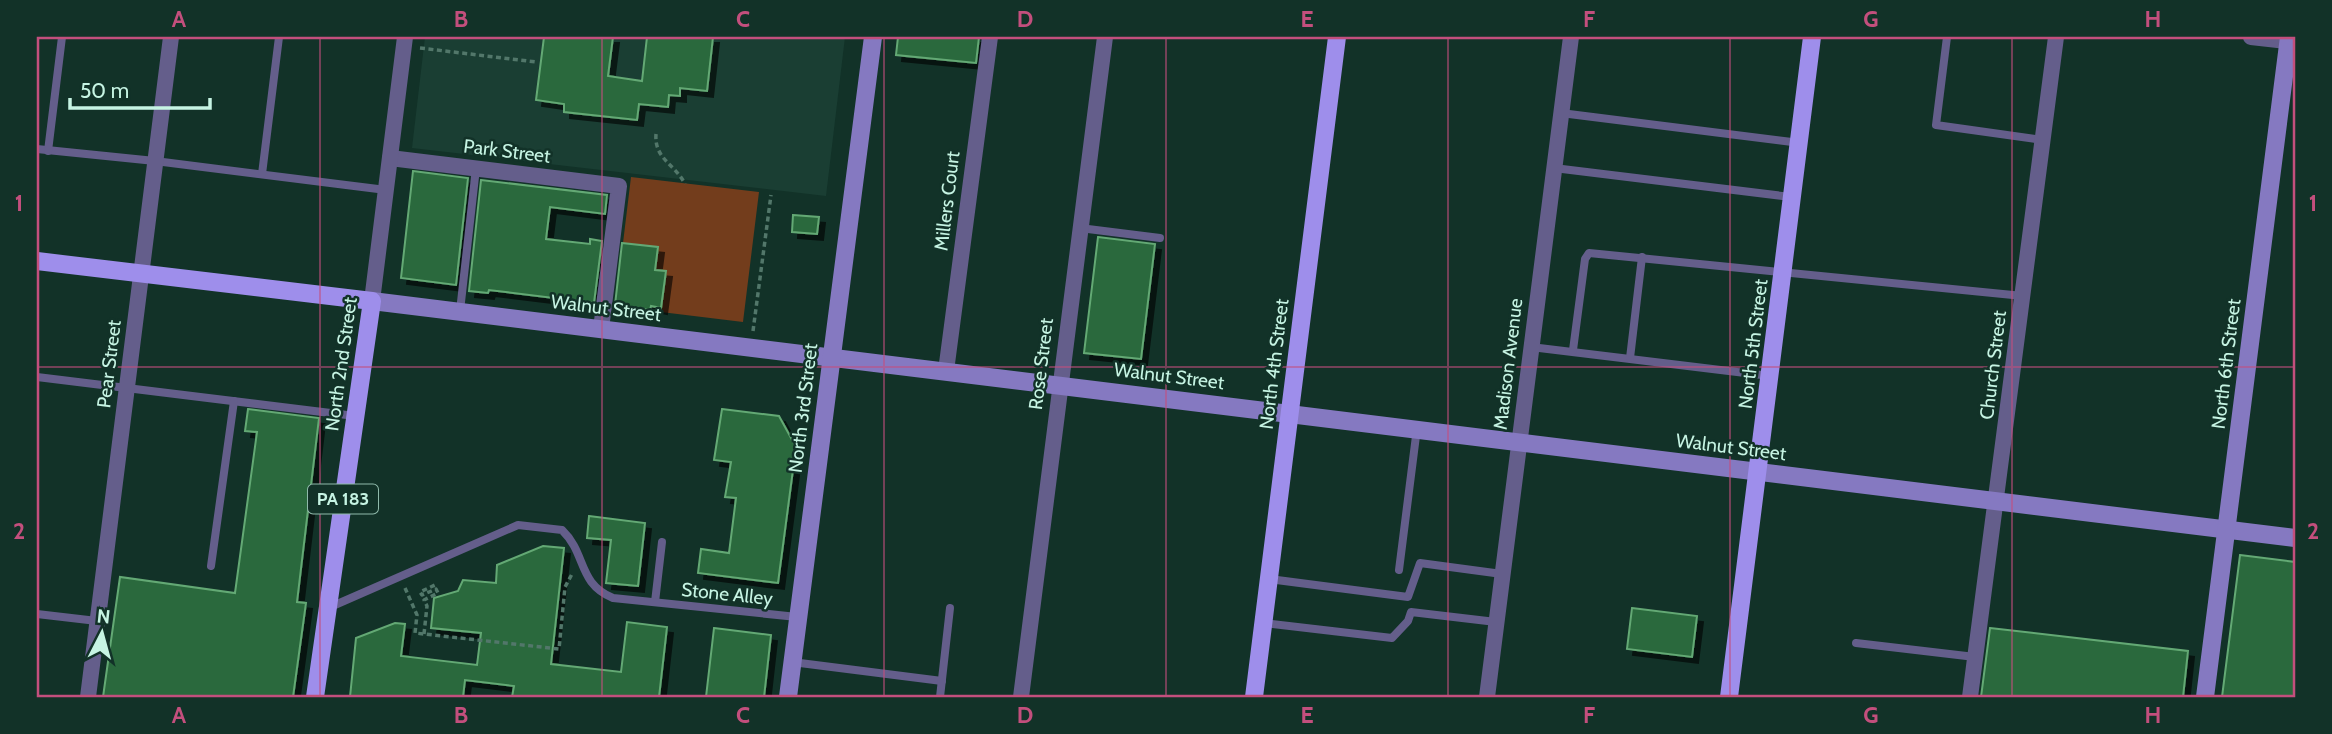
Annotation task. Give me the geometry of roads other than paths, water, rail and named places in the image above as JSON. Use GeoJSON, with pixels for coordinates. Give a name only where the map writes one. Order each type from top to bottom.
{"type":"FeatureCollection","features":[{"type":"Feature","properties":{"kind":"main road","name":"North 4th Street"},"geometry":{"type":"LineString","coordinates":[[1254,697],[1338,37]]}},
{"type":"Feature","properties":{"kind":"main road","name":"North 5th Street"},"geometry":{"type":"LineString","coordinates":[[1729,697],[1812,37]]}},
{"type":"Feature","properties":{"kind":"main road","name":"Walnut Street"},"geometry":{"type":"LineString","coordinates":[[37,261],[372,301]]}},
{"type":"Feature","properties":{"kind":"main road","name":"North 2nd Street"},"geometry":{"type":"LineString","coordinates":[[315,697],[372,301]]}},
{"type":"Feature","properties":{"kind":"street","name":"Pear Street"},"geometry":{"type":"LineString","coordinates":[[88,697],[171,37]]}},
{"type":"Feature","properties":{"kind":"street","name":"North 2nd Street"},"geometry":{"type":"LineString","coordinates":[[372,301],[405,37]]}},
{"type":"Feature","properties":{"kind":"street","name":"North 3rd Street"},"geometry":{"type":"LineString","coordinates":[[788,697],[873,37]]}},
{"type":"Feature","properties":{"kind":"street","name":"Millers Court"},"geometry":{"type":"LineString","coordinates":[[946,371],[990,37]]}},
{"type":"Feature","properties":{"kind":"street","name":"Rose Street"},"geometry":{"type":"LineString","coordinates":[[1021,697],[1105,37]]}},
{"type":"Feature","properties":{"kind":"street","name":"Madison Avenue"},"geometry":{"type":"LineString","coordinates":[[1487,697],[1571,37]]}},
{"type":"Feature","properties":{"kind":"street","name":"Church Street"},"geometry":{"type":"LineString","coordinates":[[1970,697],[2056,37]]}},
{"type":"Feature","properties":{"kind":"street"},"geometry":{"type":"LineString","coordinates":[[2251,37],[2291,40]]}},
{"type":"Feature","properties":{"kind":"street","name":"North 6th Street"},"geometry":{"type":"LineString","coordinates":[[2204,697],[2291,40]]}},
{"type":"Feature","properties":{"kind":"street","name":"Park Street"},"geometry":{"type":"LineString","coordinates":[[390,158],[619,186],[601,329]]}},
{"type":"Feature","properties":{"kind":"street","name":"Walnut Street"},"geometry":{"type":"LineString","coordinates":[[372,301],[2295,538]]}},
{"type":"Feature","properties":{"kind":"lane"},"geometry":{"type":"LineString","coordinates":[[48,151],[62,37]]}},
{"type":"Feature","properties":{"kind":"lane"},"geometry":{"type":"LineString","coordinates":[[262,174],[279,37]]}},
{"type":"Feature","properties":{"kind":"lane"},"geometry":{"type":"LineString","coordinates":[[1947,37],[1936,125],[2043,140]]}},
{"type":"Feature","properties":{"kind":"lane"},"geometry":{"type":"LineString","coordinates":[[1561,113],[1800,143]]}},
{"type":"Feature","properties":{"kind":"lane"},"geometry":{"type":"LineString","coordinates":[[37,149],[386,190]]}},
{"type":"Feature","properties":{"kind":"lane"},"geometry":{"type":"LineString","coordinates":[[460,311],[476,168]]}},
{"type":"Feature","properties":{"kind":"lane"},"geometry":{"type":"LineString","coordinates":[[1554,168],[1793,197]]}},
{"type":"Feature","properties":{"kind":"lane"},"geometry":{"type":"LineString","coordinates":[[1080,228],[1160,238]]}},
{"type":"Feature","properties":{"kind":"lane"},"geometry":{"type":"LineString","coordinates":[[1573,350],[1585,259],[1589,253],[2023,296]]}},
{"type":"Feature","properties":{"kind":"lane"},"geometry":{"type":"LineString","coordinates":[[1630,358],[1642,257]]}},
{"type":"Feature","properties":{"kind":"lane"},"geometry":{"type":"LineString","coordinates":[[1531,347],[1770,376]]}},
{"type":"Feature","properties":{"kind":"lane"},"geometry":{"type":"LineString","coordinates":[[37,377],[355,416]]}},
{"type":"Feature","properties":{"kind":"lane"},"geometry":{"type":"LineString","coordinates":[[211,566],[234,401]]}},
{"type":"Feature","properties":{"kind":"lane"},"geometry":{"type":"LineString","coordinates":[[1399,570],[1417,428]]}},
{"type":"Feature","properties":{"kind":"lane","name":"Stone Alley"},"geometry":{"type":"LineString","coordinates":[[328,608],[519,525],[562,530],[573,542],[591,584],[600,592],[613,597],[797,617]]}},
{"type":"Feature","properties":{"kind":"lane"},"geometry":{"type":"LineString","coordinates":[[654,601],[662,542]]}},
{"type":"Feature","properties":{"kind":"lane"},"geometry":{"type":"LineString","coordinates":[[1263,622],[1392,638],[1408,621],[1411,612],[1408,597],[1420,563],[1502,574]]}},
{"type":"Feature","properties":{"kind":"lane"},"geometry":{"type":"LineString","coordinates":[[1269,579],[1408,597]]}},
{"type":"Feature","properties":{"kind":"lane"},"geometry":{"type":"LineString","coordinates":[[940,697],[950,608]]}},
{"type":"Feature","properties":{"kind":"lane"},"geometry":{"type":"LineString","coordinates":[[1411,612],[1496,622]]}},
{"type":"Feature","properties":{"kind":"lane"},"geometry":{"type":"LineString","coordinates":[[37,614],[97,621]]}},
{"type":"Feature","properties":{"kind":"lane"},"geometry":{"type":"LineString","coordinates":[[1856,643],[1975,657]]}},
{"type":"Feature","properties":{"kind":"lane"},"geometry":{"type":"LineString","coordinates":[[792,662],[942,681]]}}]}
